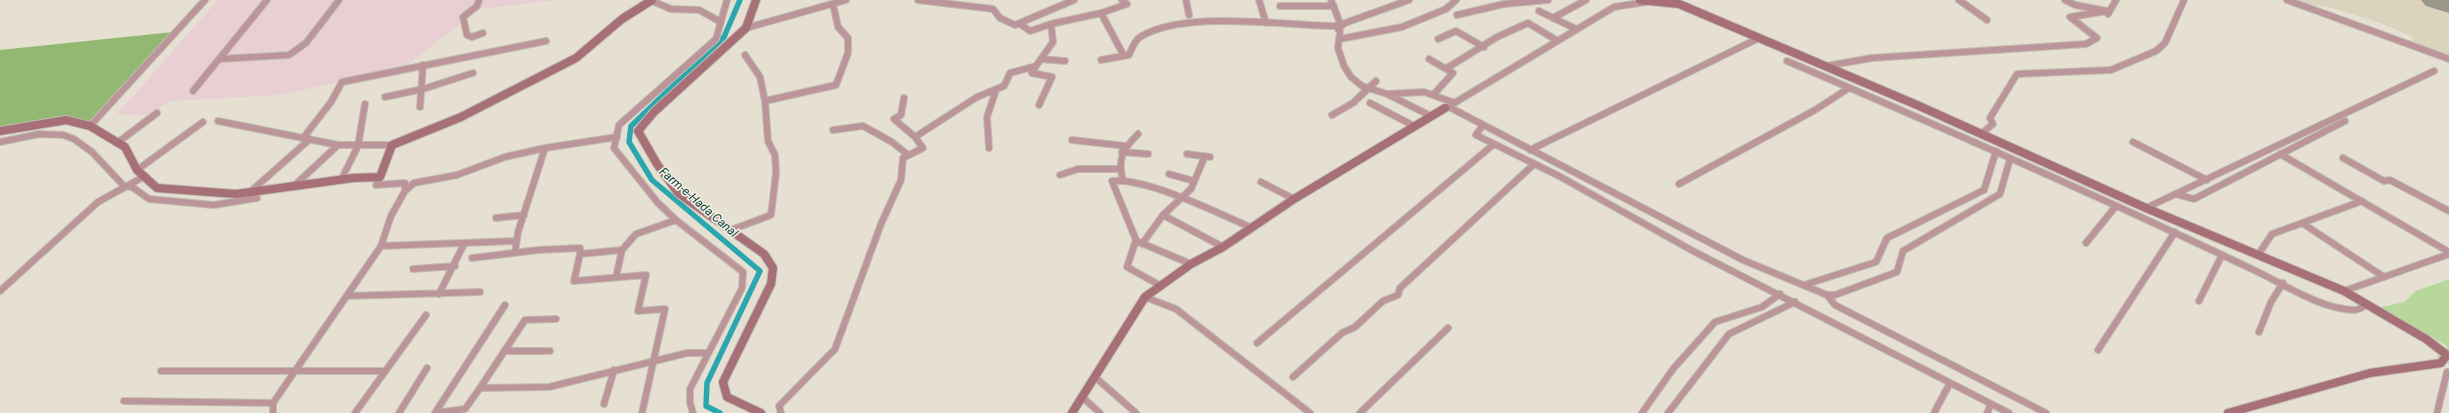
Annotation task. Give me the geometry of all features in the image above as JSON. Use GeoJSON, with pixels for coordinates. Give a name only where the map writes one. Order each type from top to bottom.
{"type":"FeatureCollection","features":[{"type":"Feature","properties":{"kind":"street"},"geometry":{"type":"LineString","coordinates":[[90,126],[205,0]]}},
{"type":"Feature","properties":{"kind":"street"},"geometry":{"type":"LineString","coordinates":[[193,91],[267,0]]}},
{"type":"Feature","properties":{"kind":"street"},"geometry":{"type":"LineString","coordinates":[[220,59],[290,55],[306,43],[339,0]]}},
{"type":"Feature","properties":{"kind":"street"},"geometry":{"type":"LineString","coordinates":[[479,0],[477,6],[462,17],[467,35],[472,37],[483,33]]}},
{"type":"Feature","properties":{"kind":"street"},"geometry":{"type":"LineString","coordinates":[[218,121],[338,145],[392,145],[461,117],[576,58],[622,19],[652,0],[671,9],[699,10],[721,22]]}},
{"type":"Feature","properties":{"kind":"street"},"geometry":{"type":"LineString","coordinates":[[693,413],[690,403],[690,388],[744,279],[743,272],[676,220],[658,203],[614,148],[619,125],[716,39],[727,0]]}},
{"type":"Feature","properties":{"kind":"street"},"geometry":{"type":"LineString","coordinates":[[746,28],[756,0]]}},
{"type":"Feature","properties":{"kind":"street"},"geometry":{"type":"LineString","coordinates":[[761,413],[727,397],[722,382],[771,284],[773,268],[764,254],[678,193],[657,164],[638,131],[654,112],[722,48],[746,28],[846,0]]}},
{"type":"Feature","properties":{"kind":"street"},"geometry":{"type":"LineString","coordinates":[[918,0],[944,1],[993,9],[1000,18],[1016,25],[1074,0]]}},
{"type":"Feature","properties":{"kind":"street"},"geometry":{"type":"LineString","coordinates":[[1056,0],[1064,4]]}},
{"type":"Feature","properties":{"kind":"street"},"geometry":{"type":"LineString","coordinates":[[1020,24],[1030,31],[1051,24],[1101,13],[1127,4],[1122,0]]}},
{"type":"Feature","properties":{"kind":"street"},"geometry":{"type":"LineString","coordinates":[[1186,0],[1189,15]]}},
{"type":"Feature","properties":{"kind":"street"},"geometry":{"type":"LineString","coordinates":[[1259,0],[1266,22]]}},
{"type":"Feature","properties":{"kind":"street"},"geometry":{"type":"LineString","coordinates":[[1331,0],[1340,22],[1338,28],[1340,39],[1338,48],[1344,58],[1344,66],[1351,77],[1369,89],[1387,94],[1431,116]]}},
{"type":"Feature","properties":{"kind":"street"},"geometry":{"type":"LineString","coordinates":[[1102,60],[1129,55],[1139,38],[1164,26],[1226,22],[1266,22],[1306,27],[1338,28],[1345,23],[1409,0]]}},
{"type":"Feature","properties":{"kind":"street"},"geometry":{"type":"LineString","coordinates":[[1340,39],[1402,27],[1446,9],[1456,0]]}},
{"type":"Feature","properties":{"kind":"street"},"geometry":{"type":"LineString","coordinates":[[1457,15],[1504,4],[1548,0]]}},
{"type":"Feature","properties":{"kind":"street"},"geometry":{"type":"LineString","coordinates":[[1554,18],[1586,0]]}},
{"type":"Feature","properties":{"kind":"street"},"geometry":{"type":"LineString","coordinates":[[1660,4],[1674,0]]}},
{"type":"Feature","properties":{"kind":"street"},"geometry":{"type":"LineString","coordinates":[[1959,0],[1987,20]]}},
{"type":"Feature","properties":{"kind":"street"},"geometry":{"type":"LineString","coordinates":[[1826,66],[1872,58],[2086,44],[2097,38],[2070,17],[2107,11],[2098,7],[2074,6],[2065,0]]}},
{"type":"Feature","properties":{"kind":"street"},"geometry":{"type":"LineString","coordinates":[[2108,14],[2116,0]]}},
{"type":"Feature","properties":{"kind":"street"},"geometry":{"type":"LineString","coordinates":[[1981,134],[1993,124],[1990,118],[2017,74],[2111,70],[2156,51],[2165,43],[2173,21],[2184,0]]}},
{"type":"Feature","properties":{"kind":"street"},"geometry":{"type":"LineString","coordinates":[[2287,0],[2449,59]]}},
{"type":"Feature","properties":{"kind":"street"},"geometry":{"type":"LineString","coordinates":[[1072,413],[1145,297],[1190,264],[1223,247],[1294,199],[1556,40],[1614,7],[1644,1],[1660,4],[1679,4],[1826,66],[2146,208],[2344,291],[2366,305],[2426,338],[2448,357],[2442,362],[2434,364],[2370,373],[2228,413]]}},
{"type":"Feature","properties":{"kind":"street"},"geometry":{"type":"LineString","coordinates":[[765,101],[836,85],[848,49],[848,38],[838,27],[833,4]]}},
{"type":"Feature","properties":{"kind":"street"},"geometry":{"type":"LineString","coordinates":[[1280,6],[1334,6]]}},
{"type":"Feature","properties":{"kind":"street"},"geometry":{"type":"LineString","coordinates":[[1539,11],[1576,29]]}},
{"type":"Feature","properties":{"kind":"street"},"geometry":{"type":"LineString","coordinates":[[1101,13],[1124,56]]}},
{"type":"Feature","properties":{"kind":"street"},"geometry":{"type":"LineString","coordinates":[[1448,68],[1484,47],[1488,41],[1528,23],[1556,40]]}},
{"type":"Feature","properties":{"kind":"street"},"geometry":{"type":"LineString","coordinates":[[1039,105],[1052,77],[1032,73],[1053,42],[1051,24]]}},
{"type":"Feature","properties":{"kind":"street"},"geometry":{"type":"LineString","coordinates":[[1438,40],[1456,31],[1484,47]]}},
{"type":"Feature","properties":{"kind":"street"},"geometry":{"type":"LineString","coordinates":[[1530,150],[1759,38]]}},
{"type":"Feature","properties":{"kind":"street"},"geometry":{"type":"LineString","coordinates":[[249,193],[307,138],[331,102],[342,82],[546,41]]}},
{"type":"Feature","properties":{"kind":"street"},"geometry":{"type":"LineString","coordinates":[[731,230],[771,215],[776,173],[775,155],[768,141],[765,101],[760,77],[745,55]]}},
{"type":"Feature","properties":{"kind":"street"},"geometry":{"type":"LineString","coordinates":[[1041,59],[1065,61]]}},
{"type":"Feature","properties":{"kind":"street"},"geometry":{"type":"LineString","coordinates":[[1429,59],[1448,68],[1453,73],[1434,94]]}},
{"type":"Feature","properties":{"kind":"street"},"geometry":{"type":"LineString","coordinates":[[1787,61],[1996,151],[2010,159],[2175,232],[2307,296],[2334,306],[2356,310],[2366,305]]}},
{"type":"Feature","properties":{"kind":"street"},"geometry":{"type":"LineString","coordinates":[[420,107],[423,89],[423,65]]}},
{"type":"Feature","properties":{"kind":"street"},"geometry":{"type":"LineString","coordinates":[[915,136],[976,97],[1004,86],[1010,72],[1036,66]]}},
{"type":"Feature","properties":{"kind":"street"},"geometry":{"type":"LineString","coordinates":[[2146,208],[2434,70]]}},
{"type":"Feature","properties":{"kind":"street"},"geometry":{"type":"LineString","coordinates":[[384,97],[423,89],[473,73]]}},
{"type":"Feature","properties":{"kind":"street"},"geometry":{"type":"LineString","coordinates":[[1332,115],[1353,102],[1376,81]]}},
{"type":"Feature","properties":{"kind":"street"},"geometry":{"type":"LineString","coordinates":[[1679,184],[1815,110],[1849,88]]}},
{"type":"Feature","properties":{"kind":"street"},"geometry":{"type":"LineString","coordinates":[[989,148],[987,117],[996,90]]}},
{"type":"Feature","properties":{"kind":"street"},"geometry":{"type":"LineString","coordinates":[[1387,94],[1424,92],[1455,102]]}},
{"type":"Feature","properties":{"kind":"street"},"geometry":{"type":"LineString","coordinates":[[781,413],[780,406],[835,348],[881,224],[901,180],[903,158],[923,148],[915,136],[894,119],[902,115],[904,98]]}},
{"type":"Feature","properties":{"kind":"street"},"geometry":{"type":"LineString","coordinates":[[1370,103],[1414,126]]}},
{"type":"Feature","properties":{"kind":"street"},"geometry":{"type":"LineString","coordinates":[[341,180],[358,146],[365,104]]}},
{"type":"Feature","properties":{"kind":"street"},"geometry":{"type":"LineString","coordinates":[[1447,107],[1743,260],[1827,295],[1835,295],[1897,272],[1903,251],[2000,194],[2010,159]]}},
{"type":"Feature","properties":{"kind":"street"},"geometry":{"type":"LineString","coordinates":[[116,142],[157,113]]}},
{"type":"Feature","properties":{"kind":"street"},"geometry":{"type":"LineString","coordinates":[[0,131],[66,120],[90,126],[125,148],[137,170],[157,188],[236,194],[292,188],[341,180],[380,177]]}},
{"type":"Feature","properties":{"kind":"street"},"geometry":{"type":"LineString","coordinates":[[2176,194],[2194,199],[2345,121]]}},
{"type":"Feature","properties":{"kind":"street"},"geometry":{"type":"LineString","coordinates":[[137,170],[203,122]]}},
{"type":"Feature","properties":{"kind":"street"},"geometry":{"type":"LineString","coordinates":[[833,130],[863,126],[892,142],[908,155]]}},
{"type":"Feature","properties":{"kind":"street"},"geometry":{"type":"LineString","coordinates":[[1483,126],[1476,135],[1533,165],[1559,176],[1693,251],[1780,294],[2008,413]]}},
{"type":"Feature","properties":{"kind":"street"},"geometry":{"type":"LineString","coordinates":[[0,142],[52,133],[71,139],[87,146],[124,186],[132,187],[149,199],[214,205],[257,198]]}},
{"type":"Feature","properties":{"kind":"street"},"geometry":{"type":"LineString","coordinates":[[1123,180],[1118,161],[1126,146],[1138,134]]}},
{"type":"Feature","properties":{"kind":"street"},"geometry":{"type":"LineString","coordinates":[[273,413],[273,403],[380,246],[390,216],[405,191],[414,183],[457,175],[505,157],[545,148],[617,137]]}},
{"type":"Feature","properties":{"kind":"street"},"geometry":{"type":"LineString","coordinates":[[1072,140],[1091,144],[1126,146]]}},
{"type":"Feature","properties":{"kind":"street"},"geometry":{"type":"LineString","coordinates":[[2133,142],[2207,180]]}},
{"type":"Feature","properties":{"kind":"street"},"geometry":{"type":"LineString","coordinates":[[1257,343],[1494,144]]}},
{"type":"Feature","properties":{"kind":"street"},"geometry":{"type":"LineString","coordinates":[[292,188],[338,145]]}},
{"type":"Feature","properties":{"kind":"street"},"geometry":{"type":"LineString","coordinates":[[392,145],[376,185],[405,183],[405,191]]}},
{"type":"Feature","properties":{"kind":"street"},"geometry":{"type":"LineString","coordinates":[[515,252],[516,241],[545,148]]}},
{"type":"Feature","properties":{"kind":"street"},"geometry":{"type":"LineString","coordinates":[[1804,285],[1876,262],[1887,238],[1984,190],[1996,151]]}},
{"type":"Feature","properties":{"kind":"street"},"geometry":{"type":"LineString","coordinates":[[1122,152],[1148,154]]}},
{"type":"Feature","properties":{"kind":"street"},"geometry":{"type":"LineString","coordinates":[[1162,286],[1127,267],[1139,242],[1163,215],[1184,198],[1207,156],[1187,154]]}},
{"type":"Feature","properties":{"kind":"street"},"geometry":{"type":"LineString","coordinates":[[2280,154],[2449,253]]}},
{"type":"Feature","properties":{"kind":"street"},"geometry":{"type":"LineString","coordinates":[[2343,158],[2384,181],[2390,180],[2432,204],[2449,211]]}},
{"type":"Feature","properties":{"kind":"street"},"geometry":{"type":"LineString","coordinates":[[1293,377],[1345,331],[1355,327],[1383,301],[1398,295],[1400,288],[1533,165]]}},
{"type":"Feature","properties":{"kind":"street"},"geometry":{"type":"LineString","coordinates":[[1060,175],[1078,169],[1119,169]]}},
{"type":"Feature","properties":{"kind":"street"},"geometry":{"type":"LineString","coordinates":[[1169,174],[1194,181]]}},
{"type":"Feature","properties":{"kind":"street"},"geometry":{"type":"LineString","coordinates":[[1,289],[98,202],[124,186],[145,176]]}},
{"type":"Feature","properties":{"kind":"street"},"geometry":{"type":"LineString","coordinates":[[1190,264],[1139,242],[1112,181],[1123,180],[1184,198],[1252,228]]}},
{"type":"Feature","properties":{"kind":"street"},"geometry":{"type":"LineString","coordinates":[[1261,182],[1294,199]]}},
{"type":"Feature","properties":{"kind":"street"},"geometry":{"type":"LineString","coordinates":[[2258,255],[2272,234],[2362,201]]}},
{"type":"Feature","properties":{"kind":"street"},"geometry":{"type":"LineString","coordinates":[[2086,243],[2116,206]]}},
{"type":"Feature","properties":{"kind":"street"},"geometry":{"type":"LineString","coordinates":[[496,218],[524,215]]}},
{"type":"Feature","properties":{"kind":"street"},"geometry":{"type":"LineString","coordinates":[[1163,215],[1223,247]]}},
{"type":"Feature","properties":{"kind":"street"},"geometry":{"type":"LineString","coordinates":[[616,277],[622,250],[636,234],[676,220]]}},
{"type":"Feature","properties":{"kind":"street"},"geometry":{"type":"LineString","coordinates":[[2302,223],[2384,277]]}},
{"type":"Feature","properties":{"kind":"street"},"geometry":{"type":"LineString","coordinates":[[2098,350],[2175,232]]}},
{"type":"Feature","properties":{"kind":"street"},"geometry":{"type":"LineString","coordinates":[[380,246],[516,241]]}},
{"type":"Feature","properties":{"kind":"street"},"geometry":{"type":"LineString","coordinates":[[439,294],[464,244]]}},
{"type":"Feature","properties":{"kind":"street"},"geometry":{"type":"LineString","coordinates":[[472,258],[515,252],[580,248],[574,281],[646,275],[638,311],[666,309],[642,413]]}},
{"type":"Feature","properties":{"kind":"street"},"geometry":{"type":"LineString","coordinates":[[580,254],[622,250]]}},
{"type":"Feature","properties":{"kind":"street"},"geometry":{"type":"LineString","coordinates":[[2344,291],[2449,253]]}},
{"type":"Feature","properties":{"kind":"street"},"geometry":{"type":"LineString","coordinates":[[2199,301],[2222,255]]}},
{"type":"Feature","properties":{"kind":"street"},"geometry":{"type":"LineString","coordinates":[[413,269],[454,266]]}},
{"type":"Feature","properties":{"kind":"street"},"geometry":{"type":"LineString","coordinates":[[2259,332],[2271,302],[2283,284]]}},
{"type":"Feature","properties":{"kind":"street"},"geometry":{"type":"LineString","coordinates":[[347,296],[480,292]]}},
{"type":"Feature","properties":{"kind":"street"},"geometry":{"type":"LineString","coordinates":[[1642,413],[1673,369],[1715,322],[1762,308],[1780,294]]}},
{"type":"Feature","properties":{"kind":"street"},"geometry":{"type":"LineString","coordinates":[[1827,295],[1835,305],[2046,413]]}},
{"type":"Feature","properties":{"kind":"street"},"geometry":{"type":"LineString","coordinates":[[1145,297],[1176,310],[1310,413]]}},
{"type":"Feature","properties":{"kind":"street"},"geometry":{"type":"LineString","coordinates":[[1668,413],[1729,334],[1795,302]]}},
{"type":"Feature","properties":{"kind":"street"},"geometry":{"type":"LineString","coordinates":[[435,413],[505,305]]}},
{"type":"Feature","properties":{"kind":"street"},"geometry":{"type":"LineString","coordinates":[[355,413],[426,314]]}},
{"type":"Feature","properties":{"kind":"street"},"geometry":{"type":"LineString","coordinates":[[435,413],[464,411],[525,320],[556,319]]}},
{"type":"Feature","properties":{"kind":"street"},"geometry":{"type":"LineString","coordinates":[[1360,413],[1448,328]]}},
{"type":"Feature","properties":{"kind":"street"},"geometry":{"type":"LineString","coordinates":[[504,351],[550,351]]}},
{"type":"Feature","properties":{"kind":"street"},"geometry":{"type":"LineString","coordinates":[[480,388],[549,387],[653,360],[687,353],[708,353]]}},
{"type":"Feature","properties":{"kind":"street"},"geometry":{"type":"LineString","coordinates":[[2434,364],[2448,373],[2438,413]]}},
{"type":"Feature","properties":{"kind":"street"},"geometry":{"type":"LineString","coordinates":[[399,413],[427,368]]}},
{"type":"Feature","properties":{"kind":"street"},"geometry":{"type":"LineString","coordinates":[[604,404],[614,370]]}},
{"type":"Feature","properties":{"kind":"street"},"geometry":{"type":"LineString","coordinates":[[162,371],[296,371],[333,373],[384,371]]}},
{"type":"Feature","properties":{"kind":"street"},"geometry":{"type":"LineString","coordinates":[[1095,378],[1136,413]]}},
{"type":"Feature","properties":{"kind":"street"},"geometry":{"type":"LineString","coordinates":[[1934,413],[1950,383]]}},
{"type":"Feature","properties":{"kind":"street"},"geometry":{"type":"LineString","coordinates":[[1082,397],[1100,413]]}},
{"type":"Feature","properties":{"kind":"street"},"geometry":{"type":"LineString","coordinates":[[124,400],[273,403]]}},
{"type":"Feature","properties":{"kind":"street"},"geometry":{"type":"LineString","coordinates":[[1987,413],[1991,404]]}},
{"type":"Feature","properties":{"kind":"shaded area"},"geometry":{"type":"Polygon","coordinates":[[[218,0],[557,0],[480,9],[403,68],[280,95],[171,101],[149,115],[117,114],[218,0]]]}},
{"type":"Feature","properties":{"kind":"shaded area"},"geometry":{"type":"Polygon","coordinates":[[[2290,0],[2449,0],[2449,57],[2412,43],[2413,37],[2383,24],[2326,6],[2308,6],[2290,0]]]}},
{"type":"Feature","properties":{"kind":"green space"},"geometry":{"type":"Polygon","coordinates":[[[173,32],[89,123],[63,118],[0,130],[0,50],[173,32]]]}},
{"type":"Feature","properties":{"kind":"green space"},"geometry":{"type":"Polygon","coordinates":[[[2449,279],[2449,364],[2437,357],[2448,347],[2430,336],[2374,309],[2404,302],[2416,291],[2449,279]]]}},
{"type":"Feature","properties":{"kind":"waterway","name":"Farm-e-Hada Canal"},"geometry":{"type":"LineString","coordinates":[[720,413],[706,406],[707,383],[760,271],[652,180],[629,142],[631,126],[724,37],[740,0]]}},
{"type":"Feature","properties":{"kind":"runway"},"geometry":{"type":"LineString","coordinates":[[2436,0],[2449,4]]}}]}
